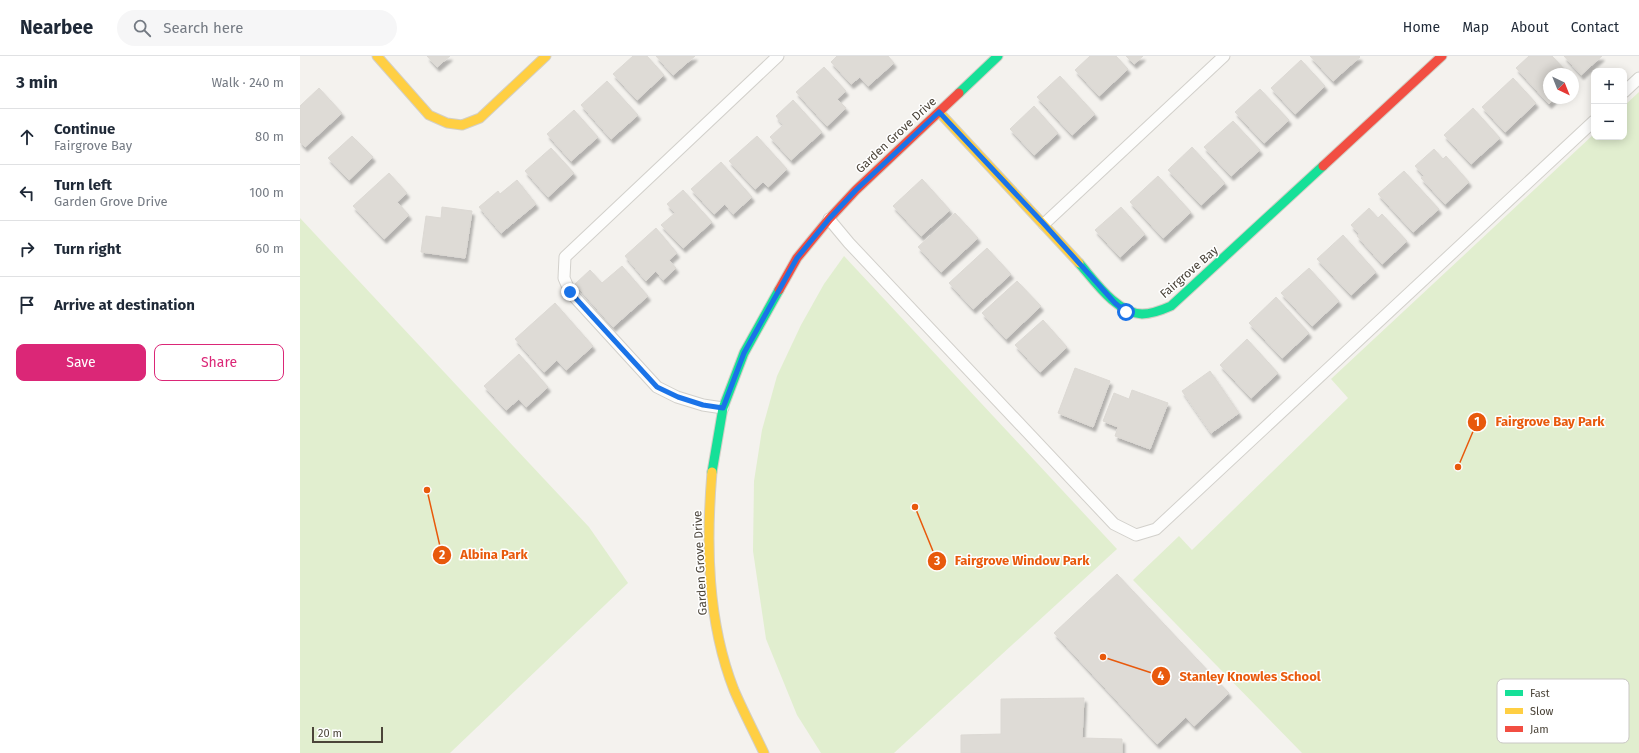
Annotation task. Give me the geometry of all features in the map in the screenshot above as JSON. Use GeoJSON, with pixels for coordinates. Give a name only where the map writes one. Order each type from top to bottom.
{"type":"FeatureCollection","features":[{"type":"Feature","properties":{"kind":"street"},"geometry":{"type":"LineString","coordinates":[[377,56],[429,115],[447,123],[462,125],[480,118],[546,56]]}},
{"type":"Feature","properties":{"kind":"street","name":"Garden Grove Drive"},"geometry":{"type":"LineString","coordinates":[[764,753],[734,690],[723,656],[710,578],[708,518],[712,468],[723,408],[744,353],[797,258],[829,219],[856,190],[998,56]]}},
{"type":"Feature","properties":{"kind":"street","name":"Fairgrove Bay"},"geometry":{"type":"LineString","coordinates":[[939,112],[1044,224],[1115,303],[1126,312],[1140,315],[1154,314],[1171,306],[1442,56]]}},
{"type":"Feature","properties":{"kind":"lane"},"geometry":{"type":"LineString","coordinates":[[723,408],[703,405],[678,397],[657,387],[570,292],[564,278],[565,257],[778,56]]}},
{"type":"Feature","properties":{"kind":"lane"},"geometry":{"type":"LineString","coordinates":[[1044,224],[1224,56]]}},
{"type":"Feature","properties":{"kind":"lane"},"geometry":{"type":"LineString","coordinates":[[1627,89],[1639,78]]}},
{"type":"Feature","properties":{"kind":"lane"},"geometry":{"type":"LineString","coordinates":[[829,219],[849,244],[1114,524],[1136,535],[1156,529],[1591,123]]}},
{"type":"Feature","properties":{"kind":"green space"},"geometry":{"type":"Polygon","coordinates":[[[1639,92],[1639,753],[1302,753],[1133,580],[1179,536],[1192,550],[1348,398],[1331,379],[1591,137],[1591,140],[1627,140],[1627,103],[1639,92]]]}},
{"type":"Feature","properties":{"kind":"green space"},"geometry":{"type":"Polygon","coordinates":[[[300,218],[589,527],[628,583],[450,753],[300,753],[300,218]]]}},
{"type":"Feature","properties":{"kind":"green space"},"geometry":{"type":"Polygon","coordinates":[[[844,256],[1117,549],[894,753],[821,753],[797,715],[766,639],[753,551],[754,481],[762,430],[777,376],[801,325],[824,284],[844,256]]]}},
{"type":"Feature","properties":{"kind":"building"},"geometry":{"type":"Polygon","coordinates":[[[427,56],[450,56],[437,67],[427,56]]]}},
{"type":"Feature","properties":{"kind":"building"},"geometry":{"type":"Polygon","coordinates":[[[633,56],[647,56],[664,75],[637,100],[613,74],[633,56]]]}},
{"type":"Feature","properties":{"kind":"building"},"geometry":{"type":"Polygon","coordinates":[[[656,56],[695,56],[673,75],[656,56]]]}},
{"type":"Feature","properties":{"kind":"building"},"geometry":{"type":"Polygon","coordinates":[[[837,56],[888,56],[894,63],[868,86],[860,77],[851,84],[831,62],[837,56]]]}},
{"type":"Feature","properties":{"kind":"building"},"geometry":{"type":"Polygon","coordinates":[[[1090,56],[1116,56],[1128,69],[1099,96],[1075,70],[1090,56]]]}},
{"type":"Feature","properties":{"kind":"building"},"geometry":{"type":"Polygon","coordinates":[[[1126,56],[1143,56],[1134,64],[1126,56]]]}},
{"type":"Feature","properties":{"kind":"building"},"geometry":{"type":"Polygon","coordinates":[[[1310,56],[1359,56],[1360,57],[1333,81],[1310,56]]]}},
{"type":"Feature","properties":{"kind":"building"},"geometry":{"type":"Polygon","coordinates":[[[1529,56],[1552,56],[1563,68],[1543,68],[1543,97],[1516,68],[1529,56]]]}},
{"type":"Feature","properties":{"kind":"building"},"geometry":{"type":"Polygon","coordinates":[[[1564,56],[1602,56],[1581,75],[1579,73],[1579,68],[1575,68],[1564,56]]]}},
{"type":"Feature","properties":{"kind":"building"},"geometry":{"type":"Polygon","coordinates":[[[1301,60],[1325,86],[1295,114],[1271,88],[1301,60]]]}},
{"type":"Feature","properties":{"kind":"building"},"geometry":{"type":"Polygon","coordinates":[[[824,67],[846,91],[837,99],[846,108],[827,126],[796,92],[824,67]]]}},
{"type":"Feature","properties":{"kind":"building"},"geometry":{"type":"Polygon","coordinates":[[[1060,76],[1095,114],[1072,135],[1037,97],[1060,76]]]}},
{"type":"Feature","properties":{"kind":"building"},"geometry":{"type":"Polygon","coordinates":[[[1513,78],[1536,103],[1505,132],[1482,107],[1513,78]]]}},
{"type":"Feature","properties":{"kind":"building"},"geometry":{"type":"Polygon","coordinates":[[[607,81],[638,115],[611,139],[581,105],[607,81]]]}},
{"type":"Feature","properties":{"kind":"building"},"geometry":{"type":"Polygon","coordinates":[[[319,88],[342,113],[305,147],[300,142],[300,106],[319,88]]]}},
{"type":"Feature","properties":{"kind":"building"},"geometry":{"type":"Polygon","coordinates":[[[1260,89],[1289,120],[1264,143],[1235,112],[1260,89]]]}},
{"type":"Feature","properties":{"kind":"building"},"geometry":{"type":"Polygon","coordinates":[[[793,100],[822,132],[791,160],[770,137],[783,125],[776,116],[793,100]]]}},
{"type":"Feature","properties":{"kind":"building"},"geometry":{"type":"Polygon","coordinates":[[[1034,106],[1058,133],[1034,155],[1010,129],[1034,106]]]}},
{"type":"Feature","properties":{"kind":"building"},"geometry":{"type":"Polygon","coordinates":[[[1473,108],[1500,138],[1471,164],[1444,135],[1473,108]]]}},
{"type":"Feature","properties":{"kind":"building"},"geometry":{"type":"Polygon","coordinates":[[[574,110],[598,137],[571,161],[547,134],[574,110]]]}},
{"type":"Feature","properties":{"kind":"building"},"geometry":{"type":"Polygon","coordinates":[[[1233,121],[1260,150],[1231,176],[1204,147],[1233,121]]]}},
{"type":"Feature","properties":{"kind":"building"},"geometry":{"type":"Polygon","coordinates":[[[352,136],[373,157],[349,180],[328,158],[352,136]]]}},
{"type":"Feature","properties":{"kind":"building"},"geometry":{"type":"Polygon","coordinates":[[[757,136],[787,169],[768,187],[763,182],[755,189],[729,161],[757,136]]]}},
{"type":"Feature","properties":{"kind":"building"},"geometry":{"type":"Polygon","coordinates":[[[1192,147],[1225,183],[1201,205],[1168,170],[1192,147]]]}},
{"type":"Feature","properties":{"kind":"building"},"geometry":{"type":"Polygon","coordinates":[[[551,148],[574,173],[548,197],[525,171],[551,148]]]}},
{"type":"Feature","properties":{"kind":"building"},"geometry":{"type":"Polygon","coordinates":[[[1434,149],[1443,159],[1446,156],[1469,182],[1445,204],[1421,178],[1424,176],[1415,166],[1434,149]]]}},
{"type":"Feature","properties":{"kind":"building"},"geometry":{"type":"Polygon","coordinates":[[[721,162],[752,197],[733,214],[725,204],[714,214],[691,189],[721,162]]]}},
{"type":"Feature","properties":{"kind":"building"},"geometry":{"type":"Polygon","coordinates":[[[1404,171],[1439,209],[1413,232],[1378,194],[1404,171]]]}},
{"type":"Feature","properties":{"kind":"building"},"geometry":{"type":"Polygon","coordinates":[[[389,173],[407,193],[397,202],[409,215],[384,239],[353,206],[389,173]]]}},
{"type":"Feature","properties":{"kind":"building"},"geometry":{"type":"Polygon","coordinates":[[[1158,176],[1191,212],[1163,238],[1130,202],[1158,176]]]}},
{"type":"Feature","properties":{"kind":"building"},"geometry":{"type":"Polygon","coordinates":[[[922,179],[950,210],[921,236],[893,206],[922,179]]]}},
{"type":"Feature","properties":{"kind":"building"},"geometry":{"type":"Polygon","coordinates":[[[517,180],[536,204],[501,233],[479,207],[498,191],[500,194],[517,180]]]}},
{"type":"Feature","properties":{"kind":"building"},"geometry":{"type":"Polygon","coordinates":[[[683,190],[712,222],[683,248],[661,225],[675,213],[667,204],[683,190]]]}},
{"type":"Feature","properties":{"kind":"building"},"geometry":{"type":"Polygon","coordinates":[[[442,207],[472,211],[465,258],[421,252],[426,216],[441,218],[442,207]]]}},
{"type":"Feature","properties":{"kind":"building"},"geometry":{"type":"Polygon","coordinates":[[[1121,207],[1145,234],[1120,257],[1095,230],[1121,207]]]}},
{"type":"Feature","properties":{"kind":"building"},"geometry":{"type":"Polygon","coordinates":[[[1369,208],[1378,218],[1382,214],[1407,241],[1382,264],[1357,236],[1359,234],[1351,225],[1369,208]]]}},
{"type":"Feature","properties":{"kind":"building"},"geometry":{"type":"Polygon","coordinates":[[[955,213],[978,238],[941,272],[918,247],[955,213]]]}},
{"type":"Feature","properties":{"kind":"building"},"geometry":{"type":"Polygon","coordinates":[[[656,228],[677,253],[669,260],[676,268],[663,280],[656,271],[646,281],[625,256],[656,228]]]}},
{"type":"Feature","properties":{"kind":"building"},"geometry":{"type":"Polygon","coordinates":[[[1343,235],[1376,272],[1351,295],[1317,259],[1343,235]]]}},
{"type":"Feature","properties":{"kind":"building"},"geometry":{"type":"Polygon","coordinates":[[[987,248],[1011,274],[973,309],[949,283],[987,248]]]}},
{"type":"Feature","properties":{"kind":"building"},"geometry":{"type":"Polygon","coordinates":[[[622,266],[648,296],[613,327],[575,284],[590,270],[602,283],[622,266]]]}},
{"type":"Feature","properties":{"kind":"building"},"geometry":{"type":"Polygon","coordinates":[[[1309,268],[1339,301],[1312,326],[1281,293],[1309,268]]]}},
{"type":"Feature","properties":{"kind":"building"},"geometry":{"type":"Polygon","coordinates":[[[1017,281],[1041,306],[1006,339],[982,313],[1017,281]]]}},
{"type":"Feature","properties":{"kind":"building"},"geometry":{"type":"Polygon","coordinates":[[[1276,297],[1309,333],[1282,358],[1249,323],[1276,297]]]}},
{"type":"Feature","properties":{"kind":"building"},"geometry":{"type":"Polygon","coordinates":[[[555,303],[593,346],[566,370],[557,360],[544,372],[515,339],[555,303]]]}},
{"type":"Feature","properties":{"kind":"building"},"geometry":{"type":"Polygon","coordinates":[[[1043,320],[1067,347],[1040,372],[1015,345],[1043,320]]]}},
{"type":"Feature","properties":{"kind":"building"},"geometry":{"type":"Polygon","coordinates":[[[1247,339],[1278,373],[1251,398],[1220,365],[1247,339]]]}},
{"type":"Feature","properties":{"kind":"building"},"geometry":{"type":"Polygon","coordinates":[[[519,354],[548,387],[526,407],[519,399],[506,410],[484,386],[519,354]]]}},
{"type":"Feature","properties":{"kind":"building"},"geometry":{"type":"Polygon","coordinates":[[[1075,368],[1110,381],[1093,427],[1058,413],[1075,368]]]}},
{"type":"Feature","properties":{"kind":"building"},"geometry":{"type":"Polygon","coordinates":[[[1210,371],[1239,413],[1211,433],[1182,391],[1210,371]]]}},
{"type":"Feature","properties":{"kind":"building"},"geometry":{"type":"Polygon","coordinates":[[[1132,390],[1168,403],[1150,449],[1115,436],[1118,427],[1103,421],[1114,393],[1129,399],[1132,390]]]}},
{"type":"Feature","properties":{"kind":"building"},"geometry":{"type":"Polygon","coordinates":[[[1117,574],[1229,693],[1194,726],[1186,717],[1157,744],[1054,633],[1117,574]]]}},
{"type":"Feature","properties":{"kind":"building"},"geometry":{"type":"Polygon","coordinates":[[[1084,698],[1082,738],[1122,739],[1122,753],[961,753],[961,735],[1001,734],[1001,699],[1084,698]]]}},
{"type":"Feature","properties":{"kind":"traffic: fast"},"geometry":{"type":"LineString","coordinates":[[959,93],[998,56]]}},
{"type":"Feature","properties":{"kind":"traffic: fast"},"geometry":{"type":"LineString","coordinates":[[1079,263],[1106,294],[1123,308],[1142,314],[1153,313],[1164,309],[1171,306],[1323,166]]}},
{"type":"Feature","properties":{"kind":"traffic: fast"},"geometry":{"type":"LineString","coordinates":[[712,472],[723,408],[744,353],[779,290]]}},
{"type":"Feature","properties":{"kind":"traffic: slow"},"geometry":{"type":"LineString","coordinates":[[377,56],[429,115],[447,123],[462,125],[480,118],[546,56]]}},
{"type":"Feature","properties":{"kind":"traffic: slow"},"geometry":{"type":"LineString","coordinates":[[939,112],[1079,263]]}},
{"type":"Feature","properties":{"kind":"traffic: slow"},"geometry":{"type":"LineString","coordinates":[[712,472],[709,554],[718,637],[734,690],[764,753]]}},
{"type":"Feature","properties":{"kind":"traffic: jam"},"geometry":{"type":"LineString","coordinates":[[1323,166],[1442,56]]}},
{"type":"Feature","properties":{"kind":"traffic: jam"},"geometry":{"type":"LineString","coordinates":[[779,290],[797,258],[829,219],[856,190],[959,93]]}},
{"type":"Feature","properties":{"kind":"place","name":"Fairgrove Bay Park"},"geometry":{"type":"Point","coordinates":[1458,467]}},
{"type":"Feature","properties":{"kind":"place","name":"Albina Park"},"geometry":{"type":"Point","coordinates":[427,490]}},
{"type":"Feature","properties":{"kind":"place","name":"Fairgrove Window Park"},"geometry":{"type":"Point","coordinates":[915,507]}},
{"type":"Feature","properties":{"kind":"place","name":"Stanley Knowles School"},"geometry":{"type":"Point","coordinates":[1103,657]}},
{"type":"Feature","properties":{"kind":"route"},"geometry":{"type":"LineString","coordinates":[[570,292],[657,387],[678,397],[703,405],[723,408],[744,353],[797,258],[829,219],[856,190],[939,112],[1044,224],[1115,303],[1126,312]]}}]}
